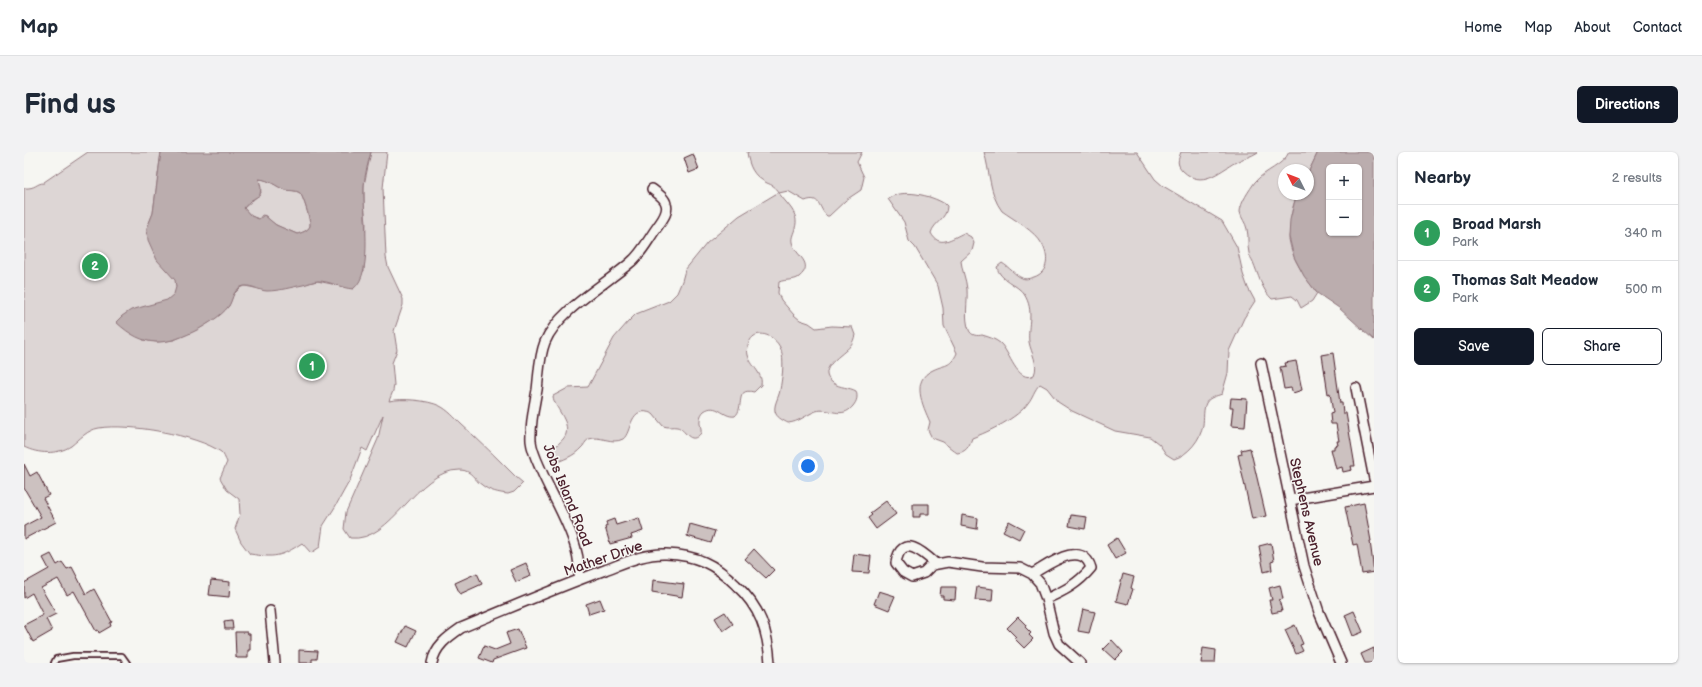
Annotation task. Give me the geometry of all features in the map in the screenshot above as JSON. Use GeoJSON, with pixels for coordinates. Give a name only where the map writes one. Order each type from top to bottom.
{"type":"FeatureCollection","features":[{"type":"Feature","properties":{"kind":"street","name":"Jobs Island Road"},"geometry":{"type":"LineString","coordinates":[[579,580],[579,560],[575,545],[538,463],[531,441],[532,419],[542,355],[546,341],[558,324],[578,303],[614,277],[637,257],[662,220],[667,210],[667,205],[665,201],[652,189]]}},
{"type":"Feature","properties":{"kind":"street","name":"Stephens Avenue"},"geometry":{"type":"LineString","coordinates":[[1261,363],[1310,586],[1341,663]]}},
{"type":"Feature","properties":{"kind":"street"},"geometry":{"type":"LineString","coordinates":[[1356,388],[1374,479]]}},
{"type":"Feature","properties":{"kind":"street"},"geometry":{"type":"LineString","coordinates":[[1290,500],[1374,486]]}},
{"type":"Feature","properties":{"kind":"street","name":"Mather Drive"},"geometry":{"type":"LineString","coordinates":[[432,663],[433,655],[444,640],[461,628],[579,580],[641,557],[665,554],[694,557],[721,571],[744,592],[760,616],[769,643],[770,663]]}},
{"type":"Feature","properties":{"kind":"street"},"geometry":{"type":"LineString","coordinates":[[1032,574],[1066,556],[1076,554],[1089,561],[1091,568],[1076,584],[1046,598]]}},
{"type":"Feature","properties":{"kind":"street"},"geometry":{"type":"LineString","coordinates":[[936,564],[948,562],[982,567],[1020,568],[1032,574],[1040,583],[1046,598],[1054,633],[1059,644],[1080,663]]}},
{"type":"Feature","properties":{"kind":"street"},"geometry":{"type":"LineString","coordinates":[[270,611],[275,663]]}},
{"type":"Feature","properties":{"kind":"lane"},"geometry":{"type":"LineString","coordinates":[[54,663],[56,659],[72,656],[122,656],[127,663]]}},
{"type":"Feature","properties":{"kind":"shaded area"},"geometry":{"type":"Polygon","coordinates":[[[88,152],[161,152],[153,213],[147,228],[147,235],[181,287],[143,340],[157,342],[174,340],[202,327],[213,320],[229,306],[233,295],[241,287],[245,286],[255,288],[305,284],[317,281],[337,285],[364,271],[366,222],[364,185],[371,152],[387,152],[383,188],[386,257],[388,267],[403,299],[403,305],[394,331],[397,350],[392,363],[394,385],[389,401],[422,401],[435,404],[443,408],[523,483],[514,492],[508,494],[488,489],[479,483],[470,473],[464,470],[444,473],[430,481],[392,519],[379,529],[365,537],[350,538],[344,529],[346,512],[378,439],[383,415],[367,451],[362,448],[350,480],[323,526],[320,547],[311,553],[302,543],[283,554],[266,556],[250,554],[241,542],[235,529],[240,514],[239,499],[227,490],[220,478],[227,462],[224,455],[210,446],[196,440],[162,432],[127,427],[112,427],[95,429],[84,435],[71,446],[60,451],[41,452],[24,447],[24,188],[31,188],[44,183],[88,152]]]}},
{"type":"Feature","properties":{"kind":"shaded area"},"geometry":{"type":"Polygon","coordinates":[[[161,152],[371,152],[364,185],[366,256],[364,270],[360,281],[353,289],[318,281],[272,291],[264,291],[244,286],[236,291],[230,305],[207,324],[176,339],[156,342],[146,341],[137,337],[116,322],[131,310],[167,300],[174,294],[176,287],[175,280],[157,260],[148,240],[147,228],[153,213],[161,152]],[[259,179],[261,188],[260,195],[250,201],[244,208],[251,216],[259,219],[264,215],[276,225],[297,234],[308,229],[310,226],[309,219],[305,203],[300,193],[285,190],[259,179]]]}},
{"type":"Feature","properties":{"kind":"shaded area"},"geometry":{"type":"Polygon","coordinates":[[[747,152],[862,152],[857,162],[864,177],[861,190],[846,200],[829,216],[824,213],[817,201],[805,201],[788,191],[779,193],[792,209],[796,218],[792,242],[796,251],[803,259],[805,267],[804,272],[799,277],[792,280],[779,282],[778,293],[781,300],[794,315],[800,320],[809,323],[816,328],[832,326],[852,327],[855,335],[852,343],[832,362],[827,372],[828,378],[833,383],[856,391],[856,401],[849,410],[840,413],[821,410],[799,420],[788,423],[780,418],[776,414],[775,408],[782,376],[782,354],[777,342],[772,338],[766,335],[755,335],[751,339],[748,346],[748,352],[751,362],[760,375],[761,385],[754,392],[748,391],[742,395],[738,412],[735,416],[727,415],[713,408],[704,411],[700,419],[701,433],[697,437],[691,438],[680,428],[663,426],[653,414],[639,412],[632,420],[626,436],[623,439],[619,441],[610,441],[597,438],[589,439],[575,453],[554,463],[552,458],[553,449],[564,437],[567,429],[553,396],[568,388],[588,387],[614,338],[628,322],[636,314],[669,301],[677,293],[685,270],[707,243],[739,216],[779,192],[774,186],[762,180],[755,174],[749,162],[747,152]]]}},
{"type":"Feature","properties":{"kind":"shaded area"},"geometry":{"type":"Polygon","coordinates":[[[984,152],[1137,152],[1155,179],[1163,186],[1222,221],[1237,247],[1243,274],[1255,301],[1244,318],[1229,351],[1228,373],[1222,394],[1207,401],[1200,436],[1193,446],[1184,454],[1174,459],[1166,454],[1159,444],[1150,437],[1115,431],[1072,411],[1058,402],[1047,388],[1040,384],[1023,409],[1010,419],[972,438],[963,452],[957,453],[943,442],[932,438],[928,430],[930,422],[924,409],[920,394],[922,380],[926,374],[947,365],[952,361],[957,353],[944,326],[943,308],[938,286],[915,247],[909,241],[904,222],[888,199],[900,194],[908,193],[932,198],[947,206],[945,214],[931,233],[934,238],[946,241],[964,233],[971,237],[974,243],[972,251],[961,261],[967,289],[966,315],[970,332],[975,335],[989,337],[1000,343],[1004,347],[1014,366],[1023,375],[1028,377],[1034,375],[1036,367],[1029,342],[1030,312],[1027,300],[1021,291],[1001,275],[997,267],[1002,263],[1019,277],[1025,279],[1034,277],[1039,275],[1045,268],[1046,254],[1039,239],[1034,234],[1002,211],[992,190],[984,152]]]}},
{"type":"Feature","properties":{"kind":"shaded area"},"geometry":{"type":"Polygon","coordinates":[[[1181,152],[1258,152],[1236,162],[1210,177],[1197,179],[1183,171],[1179,166],[1178,162],[1181,152]]]}},
{"type":"Feature","properties":{"kind":"shaded area"},"geometry":{"type":"Polygon","coordinates":[[[1289,152],[1318,152],[1312,164],[1278,164],[1289,152]]]}},
{"type":"Feature","properties":{"kind":"shaded area"},"geometry":{"type":"Polygon","coordinates":[[[1318,152],[1374,152],[1374,340],[1339,308],[1317,293],[1304,276],[1294,257],[1289,237],[1290,220],[1295,200],[1314,200],[1314,164],[1312,164],[1318,152]]]}},
{"type":"Feature","properties":{"kind":"shaded area"},"geometry":{"type":"Polygon","coordinates":[[[1278,164],[1278,200],[1295,200],[1289,239],[1296,261],[1317,293],[1312,301],[1301,308],[1297,300],[1292,296],[1272,299],[1261,282],[1253,261],[1249,255],[1247,229],[1241,216],[1240,208],[1243,200],[1255,182],[1278,164]]]}},
{"type":"Feature","properties":{"kind":"shaded area"},"geometry":{"type":"Polygon","coordinates":[[[259,179],[266,180],[281,188],[300,193],[305,203],[309,219],[310,226],[308,229],[297,234],[276,225],[266,216],[262,215],[259,219],[247,212],[244,208],[261,193],[259,179]]]}},
{"type":"Feature","properties":{"kind":"building"},"geometry":{"type":"Polygon","coordinates":[[[693,154],[699,169],[689,173],[684,158],[693,154]]]}},
{"type":"Feature","properties":{"kind":"building"},"geometry":{"type":"Polygon","coordinates":[[[1333,353],[1340,403],[1342,403],[1343,413],[1346,413],[1355,466],[1351,466],[1352,470],[1343,472],[1342,467],[1336,469],[1331,449],[1334,449],[1334,446],[1338,445],[1337,441],[1339,441],[1336,424],[1331,424],[1330,414],[1333,413],[1330,393],[1328,394],[1322,355],[1333,353]]]}},
{"type":"Feature","properties":{"kind":"building"},"geometry":{"type":"Polygon","coordinates":[[[1296,361],[1302,390],[1293,393],[1291,388],[1284,389],[1280,367],[1286,366],[1285,363],[1296,361]]]}},
{"type":"Feature","properties":{"kind":"building"},"geometry":{"type":"Polygon","coordinates":[[[1231,398],[1247,399],[1245,427],[1231,426],[1233,407],[1230,407],[1231,398]]]}},
{"type":"Feature","properties":{"kind":"building"},"geometry":{"type":"Polygon","coordinates":[[[1250,448],[1266,516],[1252,519],[1238,455],[1242,454],[1241,450],[1250,448]]]}},
{"type":"Feature","properties":{"kind":"building"},"geometry":{"type":"Polygon","coordinates":[[[24,464],[30,476],[37,472],[49,495],[43,498],[56,522],[24,539],[24,526],[41,517],[24,488],[24,464]]]}},
{"type":"Feature","properties":{"kind":"building"},"geometry":{"type":"Polygon","coordinates":[[[886,501],[896,514],[876,529],[868,518],[872,515],[870,513],[886,501]]]}},
{"type":"Feature","properties":{"kind":"building"},"geometry":{"type":"Polygon","coordinates":[[[1364,503],[1371,541],[1374,572],[1362,574],[1357,544],[1353,545],[1345,507],[1364,503]]]}},
{"type":"Feature","properties":{"kind":"building"},"geometry":{"type":"Polygon","coordinates":[[[913,504],[929,504],[929,514],[920,514],[920,517],[913,517],[913,504]]]}},
{"type":"Feature","properties":{"kind":"building"},"geometry":{"type":"Polygon","coordinates":[[[962,515],[978,518],[977,529],[961,526],[962,515]]]}},
{"type":"Feature","properties":{"kind":"building"},"geometry":{"type":"Polygon","coordinates":[[[1071,515],[1087,517],[1085,529],[1069,526],[1071,515]]]}},
{"type":"Feature","properties":{"kind":"building"},"geometry":{"type":"Polygon","coordinates":[[[639,518],[643,531],[631,535],[632,538],[610,544],[605,527],[607,526],[606,522],[614,519],[616,525],[639,518]]]}},
{"type":"Feature","properties":{"kind":"building"},"geometry":{"type":"Polygon","coordinates":[[[1009,521],[1024,529],[1019,539],[1003,531],[1009,521]]]}},
{"type":"Feature","properties":{"kind":"building"},"geometry":{"type":"Polygon","coordinates":[[[690,524],[715,531],[711,543],[687,536],[690,524]]]}},
{"type":"Feature","properties":{"kind":"building"},"geometry":{"type":"Polygon","coordinates":[[[1117,538],[1126,553],[1115,559],[1107,545],[1117,538]]]}},
{"type":"Feature","properties":{"kind":"building"},"geometry":{"type":"Polygon","coordinates":[[[1271,543],[1274,561],[1271,562],[1272,570],[1264,572],[1259,546],[1271,543]]]}},
{"type":"Feature","properties":{"kind":"building"},"geometry":{"type":"Polygon","coordinates":[[[754,549],[774,570],[766,578],[745,559],[754,549]]]}},
{"type":"Feature","properties":{"kind":"building"},"geometry":{"type":"Polygon","coordinates":[[[51,554],[57,565],[62,562],[67,569],[72,567],[86,594],[94,589],[112,622],[110,623],[111,626],[99,633],[98,630],[96,631],[74,591],[67,595],[58,579],[41,588],[56,614],[46,619],[52,631],[33,642],[24,625],[43,615],[32,593],[24,598],[24,583],[49,569],[43,558],[51,554]]]}},
{"type":"Feature","properties":{"kind":"building"},"geometry":{"type":"Polygon","coordinates":[[[854,554],[871,556],[869,573],[852,572],[854,554]]]}},
{"type":"Feature","properties":{"kind":"building"},"geometry":{"type":"Polygon","coordinates":[[[526,563],[531,576],[516,582],[510,570],[526,563]]]}},
{"type":"Feature","properties":{"kind":"building"},"geometry":{"type":"Polygon","coordinates":[[[477,573],[482,584],[460,594],[455,583],[477,573]]]}},
{"type":"Feature","properties":{"kind":"building"},"geometry":{"type":"Polygon","coordinates":[[[1123,574],[1134,577],[1131,588],[1133,589],[1128,604],[1116,601],[1123,574]]]}},
{"type":"Feature","properties":{"kind":"building"},"geometry":{"type":"Polygon","coordinates":[[[211,580],[230,582],[229,597],[209,595],[211,580]]]}},
{"type":"Feature","properties":{"kind":"building"},"geometry":{"type":"Polygon","coordinates":[[[653,580],[684,584],[682,597],[652,592],[653,580]]]}},
{"type":"Feature","properties":{"kind":"building"},"geometry":{"type":"Polygon","coordinates":[[[1280,585],[1283,599],[1279,600],[1282,611],[1272,613],[1269,600],[1272,600],[1269,588],[1280,585]]]}},
{"type":"Feature","properties":{"kind":"building"},"geometry":{"type":"Polygon","coordinates":[[[941,587],[956,587],[955,600],[943,599],[943,596],[940,596],[941,587]]]}},
{"type":"Feature","properties":{"kind":"building"},"geometry":{"type":"Polygon","coordinates":[[[977,587],[993,589],[992,601],[975,600],[977,587]]]}},
{"type":"Feature","properties":{"kind":"building"},"geometry":{"type":"Polygon","coordinates":[[[879,591],[895,596],[889,610],[874,604],[879,591]]]}},
{"type":"Feature","properties":{"kind":"building"},"geometry":{"type":"Polygon","coordinates":[[[600,599],[604,609],[589,614],[586,604],[600,599]]]}},
{"type":"Feature","properties":{"kind":"building"},"geometry":{"type":"Polygon","coordinates":[[[1083,609],[1095,612],[1089,633],[1078,631],[1083,609]]]}},
{"type":"Feature","properties":{"kind":"building"},"geometry":{"type":"Polygon","coordinates":[[[1354,611],[1363,632],[1353,636],[1345,615],[1354,611]]]}},
{"type":"Feature","properties":{"kind":"building"},"geometry":{"type":"Polygon","coordinates":[[[725,612],[733,624],[723,631],[715,618],[725,612]]]}},
{"type":"Feature","properties":{"kind":"building"},"geometry":{"type":"Polygon","coordinates":[[[1018,617],[1026,625],[1025,627],[1031,633],[1029,635],[1033,639],[1024,648],[1007,628],[1018,617]]]}},
{"type":"Feature","properties":{"kind":"building"},"geometry":{"type":"Polygon","coordinates":[[[232,620],[233,629],[225,629],[224,621],[232,620]]]}},
{"type":"Feature","properties":{"kind":"building"},"geometry":{"type":"Polygon","coordinates":[[[1295,625],[1303,644],[1300,645],[1303,651],[1296,654],[1285,630],[1295,625]]]}},
{"type":"Feature","properties":{"kind":"building"},"geometry":{"type":"Polygon","coordinates":[[[405,626],[416,631],[408,647],[397,642],[405,626]]]}},
{"type":"Feature","properties":{"kind":"building"},"geometry":{"type":"Polygon","coordinates":[[[518,629],[526,648],[493,660],[492,663],[479,658],[484,646],[495,650],[510,644],[506,633],[518,629]]]}},
{"type":"Feature","properties":{"kind":"building"},"geometry":{"type":"Polygon","coordinates":[[[235,632],[247,632],[250,634],[250,650],[248,650],[248,658],[236,657],[235,632]]]}},
{"type":"Feature","properties":{"kind":"building"},"geometry":{"type":"Polygon","coordinates":[[[1112,640],[1123,652],[1115,660],[1103,649],[1112,640]]]}},
{"type":"Feature","properties":{"kind":"building"},"geometry":{"type":"Polygon","coordinates":[[[1203,648],[1216,650],[1215,663],[1201,663],[1203,648]]]}},
{"type":"Feature","properties":{"kind":"building"},"geometry":{"type":"Polygon","coordinates":[[[1374,648],[1374,663],[1365,663],[1361,654],[1374,648]]]}},
{"type":"Feature","properties":{"kind":"building"},"geometry":{"type":"Polygon","coordinates":[[[299,650],[318,651],[317,659],[312,659],[312,663],[299,663],[299,650]]]}},
{"type":"Feature","properties":{"kind":"place","name":"Thomas Salt Meadow"},"geometry":{"type":"Point","coordinates":[95,266]}},
{"type":"Feature","properties":{"kind":"place","name":"Broad Marsh"},"geometry":{"type":"Point","coordinates":[312,366]}}]}
